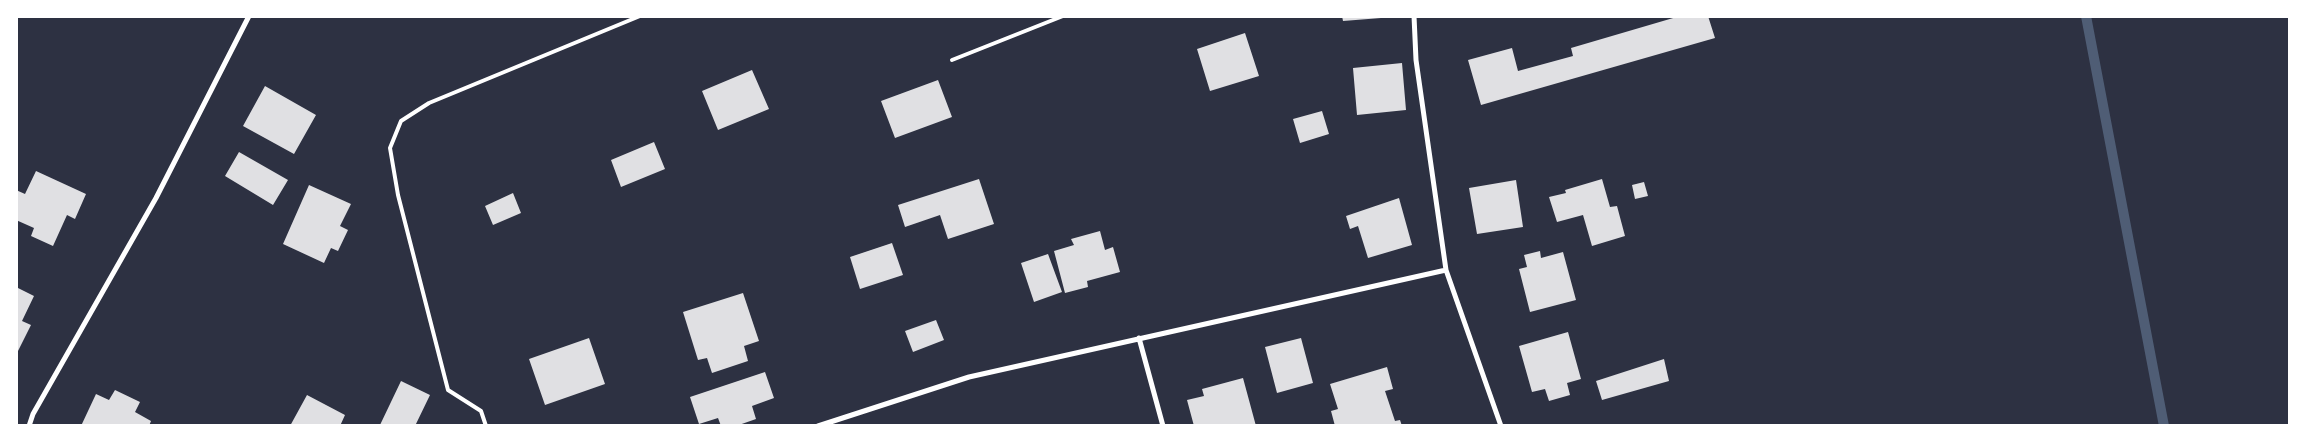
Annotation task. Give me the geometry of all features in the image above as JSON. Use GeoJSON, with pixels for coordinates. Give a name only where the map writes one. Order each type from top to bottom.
{"type":"FeatureCollection","features":[{"type":"Feature","properties":{"kind":"street"},"geometry":{"type":"LineString","coordinates":[[29,426],[38,406],[156,198],[249,16]]}},
{"type":"Feature","properties":{"kind":"street"},"geometry":{"type":"LineString","coordinates":[[1414,16],[1416,60],[1446,270],[1501,426]]}},
{"type":"Feature","properties":{"kind":"street"},"geometry":{"type":"LineString","coordinates":[[818,426],[969,376],[1446,270]]}},
{"type":"Feature","properties":{"kind":"street"},"geometry":{"type":"LineString","coordinates":[[1139,338],[1163,426]]}},
{"type":"Feature","properties":{"kind":"lane"},"geometry":{"type":"LineString","coordinates":[[486,426],[481,411],[448,390],[398,195],[390,148],[402,121],[429,103],[640,16]]}},
{"type":"Feature","properties":{"kind":"lane"},"geometry":{"type":"LineString","coordinates":[[952,60],[1063,16]]}},
{"type":"Feature","properties":{"kind":"building"},"geometry":{"type":"Polygon","coordinates":[[[1342,16],[1381,16],[1381,18],[1343,21],[1342,16]]]}},
{"type":"Feature","properties":{"kind":"building"},"geometry":{"type":"Polygon","coordinates":[[[1680,16],[1708,16],[1715,38],[1481,105],[1468,60],[1512,48],[1518,71],[1573,56],[1571,48],[1680,16]]]}},
{"type":"Feature","properties":{"kind":"building"},"geometry":{"type":"Polygon","coordinates":[[[1245,33],[1259,76],[1210,91],[1197,49],[1245,33]]]}},
{"type":"Feature","properties":{"kind":"building"},"geometry":{"type":"Polygon","coordinates":[[[1402,63],[1406,110],[1357,115],[1353,68],[1402,63]]]}},
{"type":"Feature","properties":{"kind":"building"},"geometry":{"type":"Polygon","coordinates":[[[752,70],[769,109],[718,130],[702,91],[752,70]]]}},
{"type":"Feature","properties":{"kind":"building"},"geometry":{"type":"Polygon","coordinates":[[[938,80],[952,117],[895,138],[881,101],[938,80]]]}},
{"type":"Feature","properties":{"kind":"building"},"geometry":{"type":"Polygon","coordinates":[[[265,86],[316,115],[294,154],[243,126],[265,86]]]}},
{"type":"Feature","properties":{"kind":"building"},"geometry":{"type":"Polygon","coordinates":[[[1322,111],[1329,134],[1300,143],[1293,119],[1322,111]]]}},
{"type":"Feature","properties":{"kind":"building"},"geometry":{"type":"Polygon","coordinates":[[[654,142],[665,169],[621,187],[611,160],[654,142]]]}},
{"type":"Feature","properties":{"kind":"building"},"geometry":{"type":"Polygon","coordinates":[[[239,152],[288,180],[273,205],[225,176],[239,152]]]}},
{"type":"Feature","properties":{"kind":"building"},"geometry":{"type":"Polygon","coordinates":[[[36,171],[86,194],[75,219],[67,215],[53,246],[31,236],[34,228],[16,220],[16,190],[25,194],[36,171]]]}},
{"type":"Feature","properties":{"kind":"building"},"geometry":{"type":"Polygon","coordinates":[[[979,179],[994,224],[948,239],[940,215],[905,227],[898,205],[979,179]]]}},
{"type":"Feature","properties":{"kind":"building"},"geometry":{"type":"Polygon","coordinates":[[[1602,179],[1610,207],[1617,206],[1625,236],[1592,246],[1583,215],[1557,222],[1549,197],[1566,193],[1565,190],[1602,179]]]}},
{"type":"Feature","properties":{"kind":"building"},"geometry":{"type":"Polygon","coordinates":[[[1516,180],[1523,227],[1477,234],[1469,188],[1516,180]]]}},
{"type":"Feature","properties":{"kind":"building"},"geometry":{"type":"Polygon","coordinates":[[[1644,182],[1648,196],[1635,199],[1632,185],[1644,182]]]}},
{"type":"Feature","properties":{"kind":"building"},"geometry":{"type":"Polygon","coordinates":[[[309,185],[351,204],[340,226],[348,230],[338,251],[331,248],[324,263],[283,244],[309,185]]]}},
{"type":"Feature","properties":{"kind":"building"},"geometry":{"type":"Polygon","coordinates":[[[513,193],[521,213],[493,225],[485,206],[513,193]]]}},
{"type":"Feature","properties":{"kind":"building"},"geometry":{"type":"Polygon","coordinates":[[[1399,198],[1412,245],[1368,258],[1358,226],[1350,229],[1346,216],[1399,198]]]}},
{"type":"Feature","properties":{"kind":"building"},"geometry":{"type":"Polygon","coordinates":[[[1100,231],[1105,250],[1113,247],[1120,272],[1087,281],[1088,287],[1065,293],[1054,251],[1074,245],[1071,239],[1100,231]]]}},
{"type":"Feature","properties":{"kind":"building"},"geometry":{"type":"Polygon","coordinates":[[[892,243],[903,275],[860,289],[850,257],[892,243]]]}},
{"type":"Feature","properties":{"kind":"building"},"geometry":{"type":"Polygon","coordinates":[[[1540,251],[1541,258],[1563,252],[1576,300],[1530,312],[1519,269],[1527,267],[1524,255],[1540,251]]]}},
{"type":"Feature","properties":{"kind":"building"},"geometry":{"type":"Polygon","coordinates":[[[1048,254],[1062,292],[1034,302],[1021,263],[1048,254]]]}},
{"type":"Feature","properties":{"kind":"building"},"geometry":{"type":"Polygon","coordinates":[[[16,287],[34,296],[22,321],[31,325],[16,355],[16,287]]]}},
{"type":"Feature","properties":{"kind":"building"},"geometry":{"type":"Polygon","coordinates":[[[743,293],[759,341],[744,346],[748,361],[712,373],[707,358],[698,360],[683,312],[743,293]]]}},
{"type":"Feature","properties":{"kind":"building"},"geometry":{"type":"Polygon","coordinates":[[[936,320],[944,340],[913,352],[905,331],[936,320]]]}},
{"type":"Feature","properties":{"kind":"building"},"geometry":{"type":"Polygon","coordinates":[[[1568,332],[1581,379],[1567,383],[1570,395],[1549,401],[1545,389],[1532,392],[1519,346],[1568,332]]]}},
{"type":"Feature","properties":{"kind":"building"},"geometry":{"type":"Polygon","coordinates":[[[589,338],[605,384],[545,405],[529,359],[589,338]]]}},
{"type":"Feature","properties":{"kind":"building"},"geometry":{"type":"Polygon","coordinates":[[[1301,338],[1313,383],[1277,393],[1265,347],[1301,338]]]}},
{"type":"Feature","properties":{"kind":"building"},"geometry":{"type":"Polygon","coordinates":[[[1664,359],[1669,381],[1602,400],[1596,381],[1664,359]]]}},
{"type":"Feature","properties":{"kind":"building"},"geometry":{"type":"Polygon","coordinates":[[[1387,367],[1393,389],[1385,391],[1395,421],[1400,420],[1402,426],[1335,426],[1331,411],[1338,409],[1330,384],[1387,367]]]}},
{"type":"Feature","properties":{"kind":"building"},"geometry":{"type":"Polygon","coordinates":[[[765,372],[774,398],[752,406],[756,419],[736,426],[721,426],[718,418],[699,424],[690,397],[765,372]]]}},
{"type":"Feature","properties":{"kind":"building"},"geometry":{"type":"Polygon","coordinates":[[[1243,378],[1256,426],[1194,426],[1187,400],[1204,396],[1202,389],[1243,378]]]}},
{"type":"Feature","properties":{"kind":"building"},"geometry":{"type":"Polygon","coordinates":[[[401,381],[430,395],[415,426],[382,426],[380,425],[401,381]]]}},
{"type":"Feature","properties":{"kind":"building"},"geometry":{"type":"Polygon","coordinates":[[[115,390],[140,402],[135,412],[151,421],[149,426],[81,426],[96,394],[109,400],[115,390]]]}},
{"type":"Feature","properties":{"kind":"building"},"geometry":{"type":"Polygon","coordinates":[[[307,395],[345,415],[340,426],[290,426],[307,395]]]}},
{"type":"Feature","properties":{"kind":"waterway"},"geometry":{"type":"LineString","coordinates":[[2086,16],[2164,426]]}}]}
